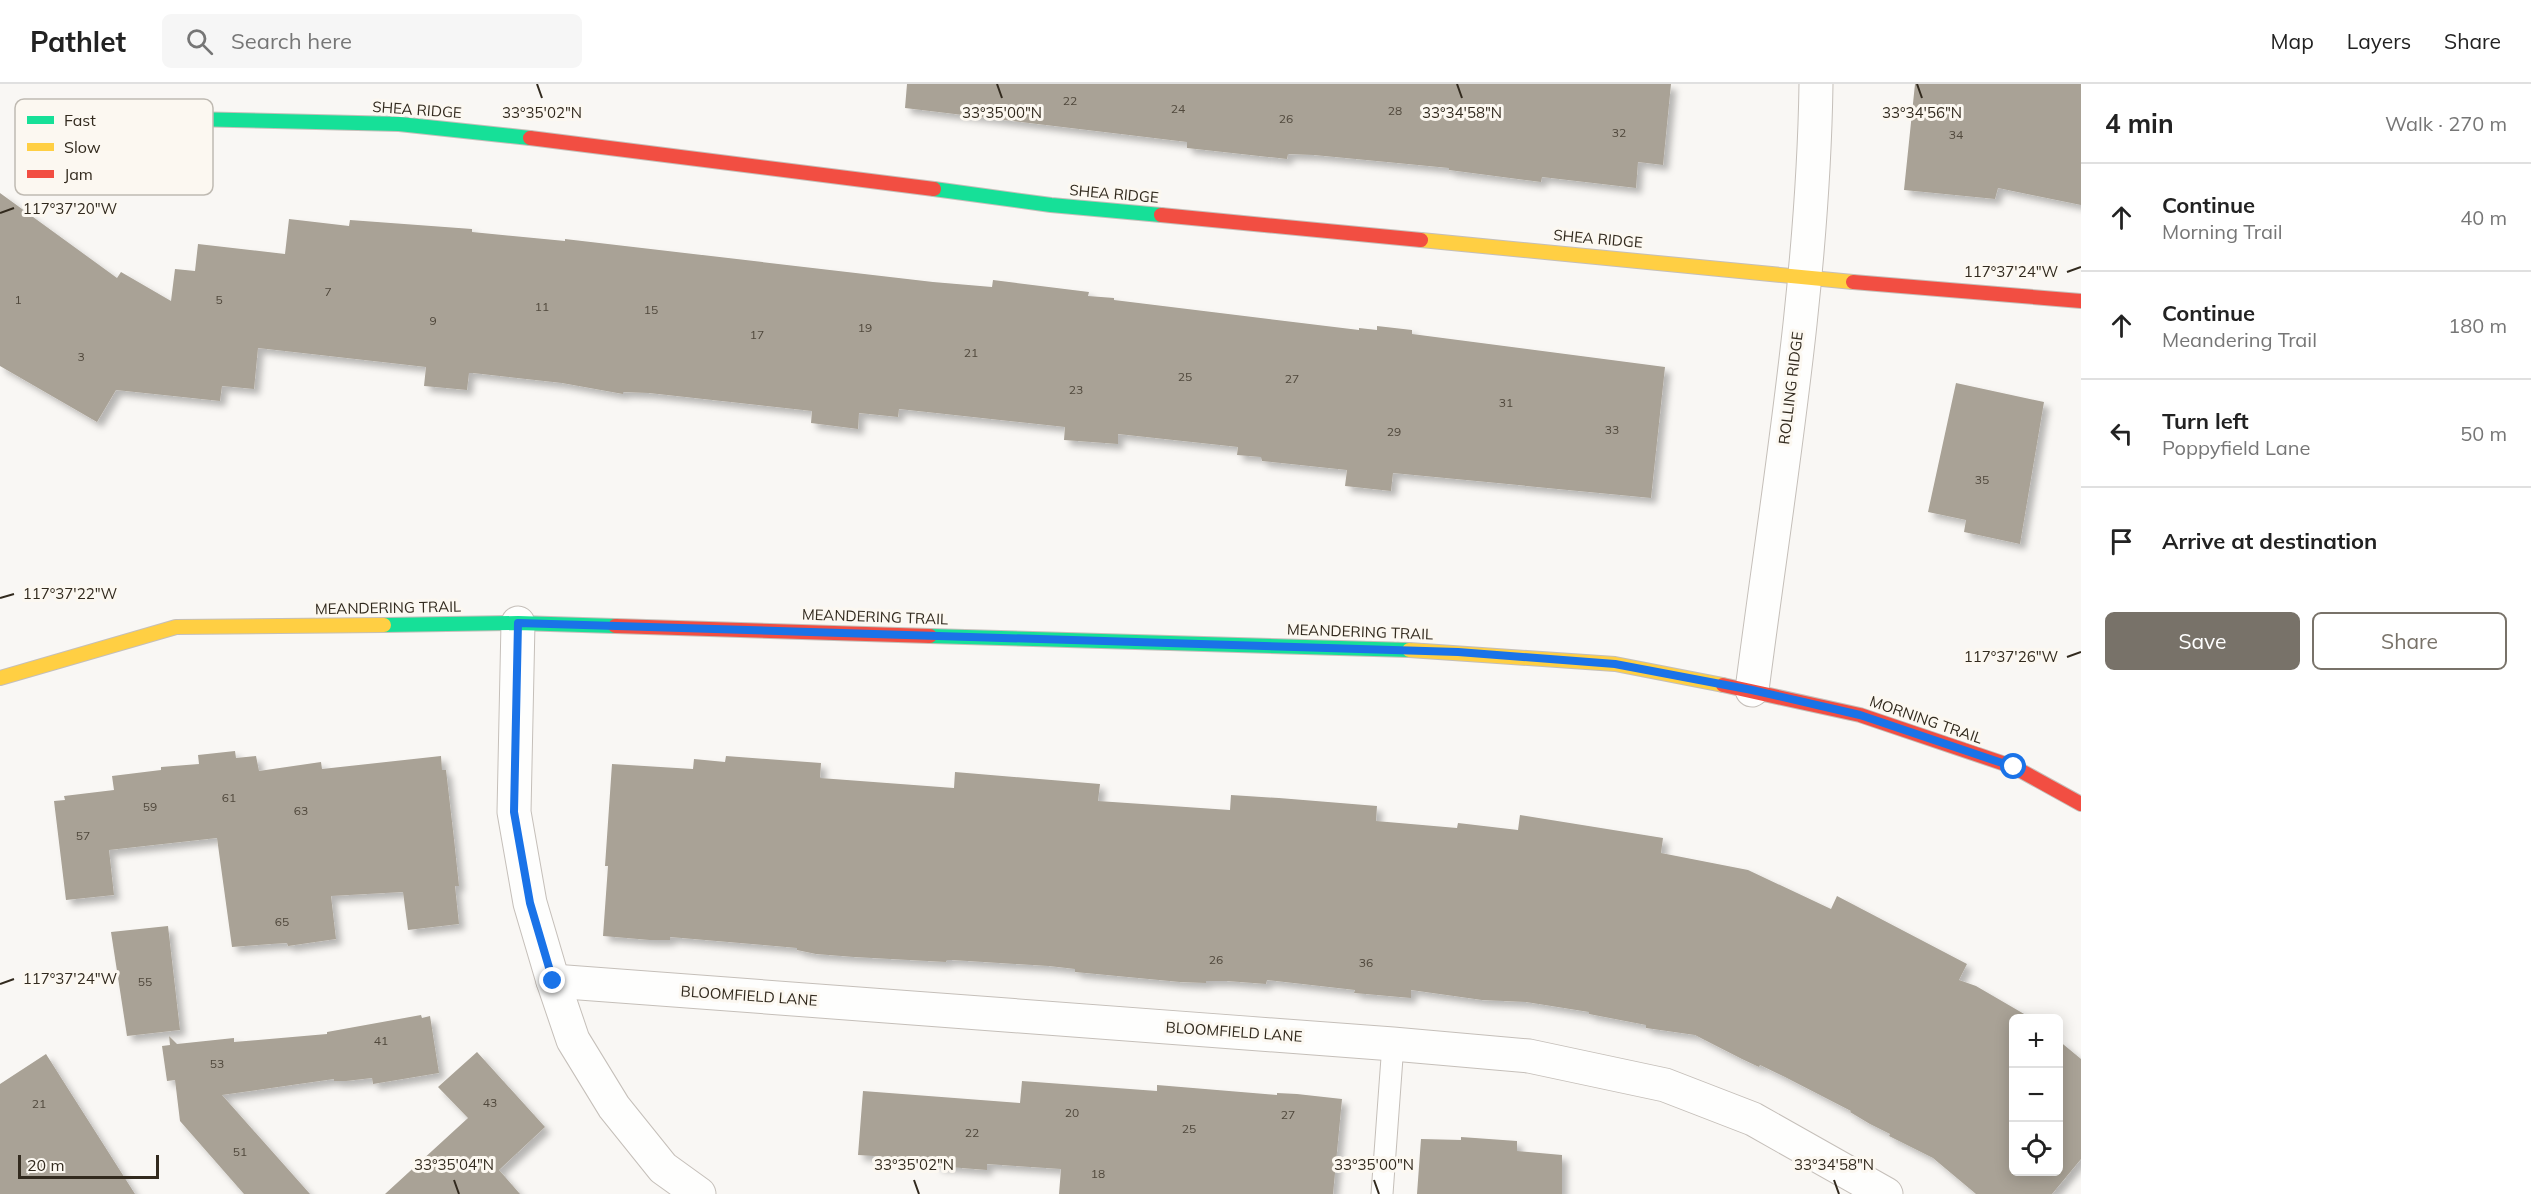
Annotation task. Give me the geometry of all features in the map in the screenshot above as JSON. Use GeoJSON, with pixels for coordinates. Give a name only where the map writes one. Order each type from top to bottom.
{"type":"FeatureCollection","features":[{"type":"Feature","properties":{"kind":"street","name":"ROLLING RIDGE"},"geometry":{"type":"LineString","coordinates":[[1752,690],[1806,276],[1815,150],[1816,84]]}},
{"type":"Feature","properties":{"kind":"street","name":"SHEA RIDGE"},"geometry":{"type":"LineString","coordinates":[[213,120],[399,124],[600,145],[1051,205],[2081,301]]}},
{"type":"Feature","properties":{"kind":"street","name":"MEANDERING TRAIL"},"geometry":{"type":"LineString","coordinates":[[0,678],[176,627],[518,623],[1458,652],[1615,664],[1752,690]]}},
{"type":"Feature","properties":{"kind":"street"},"geometry":{"type":"LineString","coordinates":[[518,623],[514,812],[530,903],[553,981],[573,1040],[614,1107],[663,1168],[699,1194]]}},
{"type":"Feature","properties":{"kind":"street","name":"MORNING TRAIL"},"geometry":{"type":"LineString","coordinates":[[1752,690],[1860,715],[2014,767],[2081,804]]}},
{"type":"Feature","properties":{"kind":"street","name":"BLOOMFIELD LANE"},"geometry":{"type":"LineString","coordinates":[[553,981],[1529,1056],[1665,1085],[1753,1119],[1886,1194]]}},
{"type":"Feature","properties":{"kind":"lane"},"geometry":{"type":"LineString","coordinates":[[1382,1194],[1393,1044]]}},
{"type":"Feature","properties":{"kind":"building"},"geometry":{"type":"Polygon","coordinates":[[[907,84],[1671,84],[1663,165],[1638,162],[1636,188],[1542,177],[1541,182],[1449,170],[1449,168],[1314,155],[1288,154],[1287,159],[1187,148],[1187,142],[905,108],[907,84]]]}},
{"type":"Feature","properties":{"kind":"building"},"geometry":{"type":"Polygon","coordinates":[[[1915,84],[2081,84],[2081,205],[1998,188],[1995,199],[1904,190],[1915,84]]]}},
{"type":"Feature","properties":{"kind":"building"},"geometry":{"type":"Polygon","coordinates":[[[0,193],[117,278],[121,272],[171,301],[175,269],[195,271],[198,244],[285,254],[289,219],[349,226],[350,220],[472,229],[472,232],[565,241],[565,239],[933,282],[992,287],[993,280],[1089,292],[1088,296],[1114,298],[1114,300],[1359,330],[1359,328],[1377,330],[1377,326],[1412,330],[1412,334],[1665,367],[1651,498],[1393,473],[1391,491],[1345,486],[1347,470],[1262,461],[1261,457],[1237,455],[1238,447],[1118,434],[1118,444],[1064,440],[1065,427],[899,409],[898,417],[859,413],[858,429],[811,423],[812,411],[649,393],[623,392],[623,394],[562,383],[473,373],[469,373],[467,390],[424,386],[426,367],[258,348],[254,389],[222,386],[220,401],[116,390],[97,422],[0,366],[0,193]]]}},
{"type":"Feature","properties":{"kind":"building"},"geometry":{"type":"Polygon","coordinates":[[[1956,383],[2044,402],[2020,544],[1964,532],[1966,520],[1928,512],[1956,383]]]}},
{"type":"Feature","properties":{"kind":"building"},"geometry":{"type":"Polygon","coordinates":[[[235,751],[236,758],[256,756],[259,771],[321,762],[322,769],[441,756],[442,770],[446,770],[454,839],[459,886],[455,886],[459,924],[408,930],[403,892],[331,896],[336,939],[288,946],[287,943],[232,947],[217,838],[109,850],[114,895],[66,900],[54,801],[65,800],[64,796],[114,790],[112,776],[161,770],[161,767],[199,764],[198,755],[235,751]]]}},
{"type":"Feature","properties":{"kind":"building"},"geometry":{"type":"Polygon","coordinates":[[[726,756],[821,763],[820,778],[954,788],[955,772],[1100,784],[1098,801],[1230,810],[1231,795],[1377,806],[1376,821],[1457,828],[1458,823],[1518,830],[1520,815],[1663,838],[1661,853],[1748,870],[1831,909],[1837,896],[1967,964],[1959,980],[1976,986],[2024,1014],[2009,1014],[2009,1176],[2063,1176],[2063,1044],[2081,1059],[2081,1159],[2052,1194],[1976,1194],[1933,1158],[1889,1136],[1890,1134],[1851,1111],[1695,1035],[1646,1028],[1646,1025],[1589,1014],[1589,1012],[1526,1002],[1482,1000],[1411,990],[1411,998],[1354,993],[1355,990],[1267,980],[1266,984],[1227,981],[1180,982],[1075,972],[1075,969],[1049,966],[854,957],[816,954],[797,950],[797,948],[670,937],[670,940],[650,940],[603,936],[612,764],[693,769],[694,759],[725,762],[726,756]]]}},
{"type":"Feature","properties":{"kind":"building"},"geometry":{"type":"Polygon","coordinates":[[[168,926],[180,1030],[127,1036],[111,932],[168,926]]]}},
{"type":"Feature","properties":{"kind":"building"},"geometry":{"type":"Polygon","coordinates":[[[421,1015],[422,1018],[430,1016],[439,1073],[373,1084],[372,1078],[346,1081],[334,1081],[334,1079],[222,1095],[310,1194],[244,1194],[180,1121],[175,1080],[167,1081],[162,1046],[170,1045],[169,1036],[177,1044],[234,1038],[234,1042],[327,1034],[327,1032],[421,1015]]]}},
{"type":"Feature","properties":{"kind":"building"},"geometry":{"type":"Polygon","coordinates":[[[477,1052],[545,1127],[499,1170],[520,1194],[385,1194],[468,1118],[438,1087],[477,1052]]]}},
{"type":"Feature","properties":{"kind":"building"},"geometry":{"type":"Polygon","coordinates":[[[46,1054],[135,1194],[0,1194],[0,1084],[46,1054]]]}},
{"type":"Feature","properties":{"kind":"building"},"geometry":{"type":"Polygon","coordinates":[[[1022,1081],[1157,1091],[1157,1085],[1342,1099],[1333,1194],[1059,1194],[1061,1169],[987,1164],[987,1170],[936,1166],[936,1160],[858,1155],[863,1091],[1020,1103],[1022,1081]]]}},
{"type":"Feature","properties":{"kind":"building"},"geometry":{"type":"Polygon","coordinates":[[[1461,1137],[1517,1141],[1517,1151],[1562,1155],[1562,1194],[1417,1194],[1421,1139],[1461,1140],[1461,1137]]]}},
{"type":"Feature","properties":{"kind":"traffic: fast"},"geometry":{"type":"LineString","coordinates":[[213,120],[399,124],[530,138]]}},
{"type":"Feature","properties":{"kind":"traffic: fast"},"geometry":{"type":"LineString","coordinates":[[934,189],[1051,205],[1161,215]]}},
{"type":"Feature","properties":{"kind":"traffic: fast"},"geometry":{"type":"LineString","coordinates":[[384,625],[518,623],[615,626]]}},
{"type":"Feature","properties":{"kind":"traffic: fast"},"geometry":{"type":"LineString","coordinates":[[930,636],[1409,650]]}},
{"type":"Feature","properties":{"kind":"traffic: slow"},"geometry":{"type":"LineString","coordinates":[[1421,240],[1853,282]]}},
{"type":"Feature","properties":{"kind":"traffic: slow"},"geometry":{"type":"LineString","coordinates":[[0,678],[176,627],[384,625]]}},
{"type":"Feature","properties":{"kind":"traffic: slow"},"geometry":{"type":"LineString","coordinates":[[1409,650],[1615,664],[1723,685]]}},
{"type":"Feature","properties":{"kind":"traffic: jam"},"geometry":{"type":"LineString","coordinates":[[530,138],[934,189]]}},
{"type":"Feature","properties":{"kind":"traffic: jam"},"geometry":{"type":"LineString","coordinates":[[1161,215],[1421,240]]}},
{"type":"Feature","properties":{"kind":"traffic: jam"},"geometry":{"type":"LineString","coordinates":[[1853,282],[2081,301]]}},
{"type":"Feature","properties":{"kind":"traffic: jam"},"geometry":{"type":"LineString","coordinates":[[615,626],[930,636]]}},
{"type":"Feature","properties":{"kind":"traffic: jam"},"geometry":{"type":"LineString","coordinates":[[1723,685],[1860,715],[2014,767],[2081,804]]}},
{"type":"Feature","properties":{"kind":"route"},"geometry":{"type":"LineString","coordinates":[[553,981],[530,903],[514,812],[518,623],[1458,652],[1615,664],[1752,690],[1860,715],[2014,767]]}}]}
